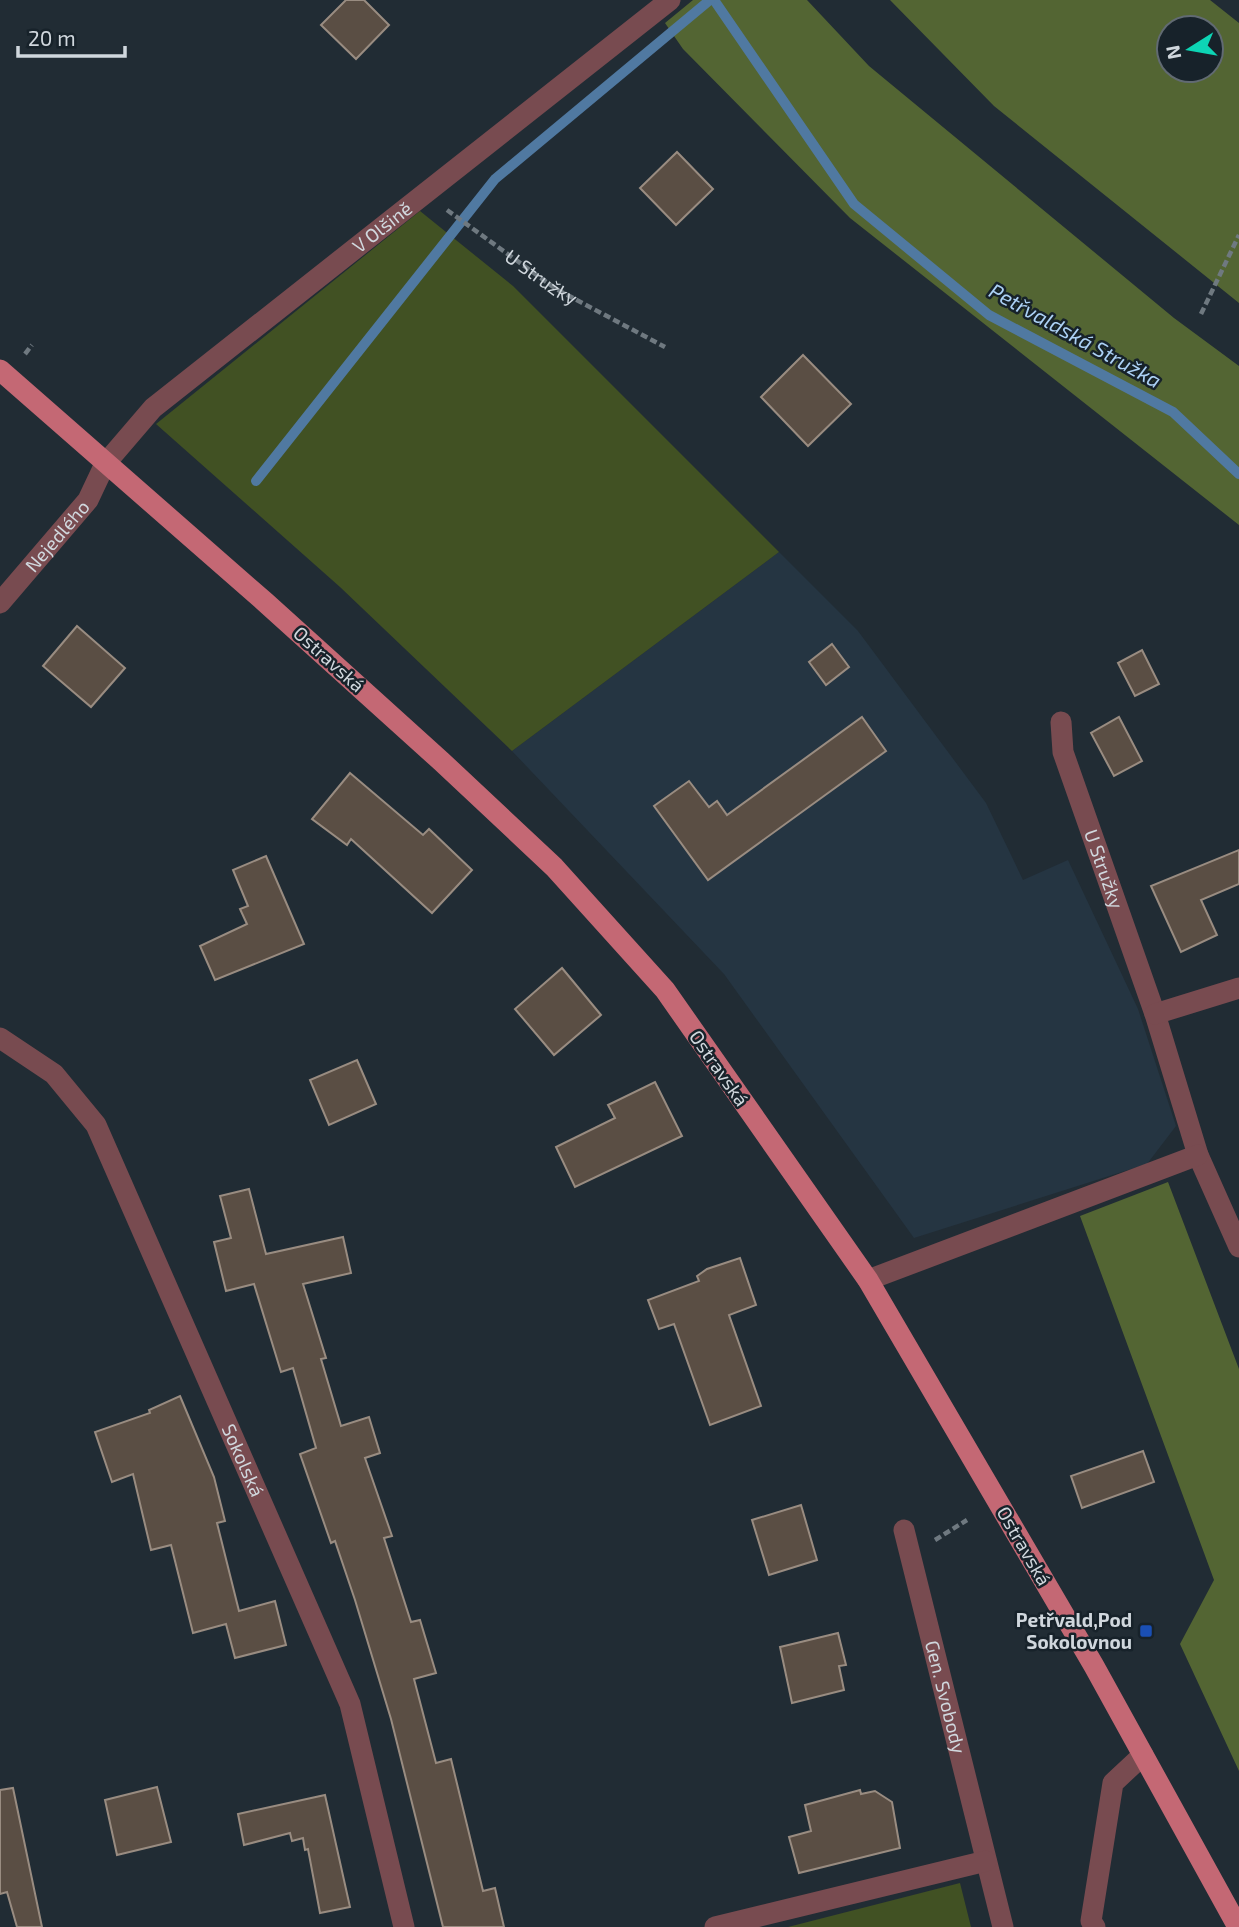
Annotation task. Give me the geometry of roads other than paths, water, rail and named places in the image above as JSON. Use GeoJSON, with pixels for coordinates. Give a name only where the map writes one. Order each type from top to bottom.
{"type":"FeatureCollection","features":[{"type":"Feature","properties":{"kind":"main road","name":"Ostravská"},"geometry":{"type":"LineString","coordinates":[[0,370],[275,611],[554,867],[665,990],[868,1280],[1143,1755],[1238,1927]]}},
{"type":"Feature","properties":{"kind":"street","name":"V Olšině"},"geometry":{"type":"LineString","coordinates":[[105,464],[153,408],[670,0]]}},
{"type":"Feature","properties":{"kind":"street","name":"Nejedlého"},"geometry":{"type":"LineString","coordinates":[[0,603],[88,500],[105,464]]}},
{"type":"Feature","properties":{"kind":"street","name":"U Stružky"},"geometry":{"type":"LineString","coordinates":[[1061,722],[1063,752],[1155,1014],[1198,1155],[1239,1247]]}},
{"type":"Feature","properties":{"kind":"street"},"geometry":{"type":"LineString","coordinates":[[1155,1014],[1239,988]]}},
{"type":"Feature","properties":{"kind":"street","name":"Sokolská"},"geometry":{"type":"LineString","coordinates":[[0,1038],[54,1074],[96,1125],[350,1704],[404,1927]]}},
{"type":"Feature","properties":{"kind":"street"},"geometry":{"type":"LineString","coordinates":[[868,1280],[1198,1155]]}},
{"type":"Feature","properties":{"kind":"street","name":"Gen. Svobody"},"geometry":{"type":"LineString","coordinates":[[904,1530],[1003,1927]]}},
{"type":"Feature","properties":{"kind":"street"},"geometry":{"type":"LineString","coordinates":[[1095,1927],[1091,1921],[1113,1783],[1143,1755]]}},
{"type":"Feature","properties":{"kind":"street"},"geometry":{"type":"LineString","coordinates":[[720,1926],[986,1861]]}},
{"type":"Feature","properties":{"kind":"waterway"},"geometry":{"type":"LineString","coordinates":[[256,481],[495,179],[710,0]]}},
{"type":"Feature","properties":{"kind":"waterway","name":"Petřvaldská Stružka"},"geometry":{"type":"LineString","coordinates":[[714,0],[854,204],[989,315],[1173,412],[1239,474]]}},
{"type":"Feature","properties":{"kind":"place","name":"Petřvald,Pod Sokolovnou"},"geometry":{"type":"Point","coordinates":[1146,1631]}}]}
